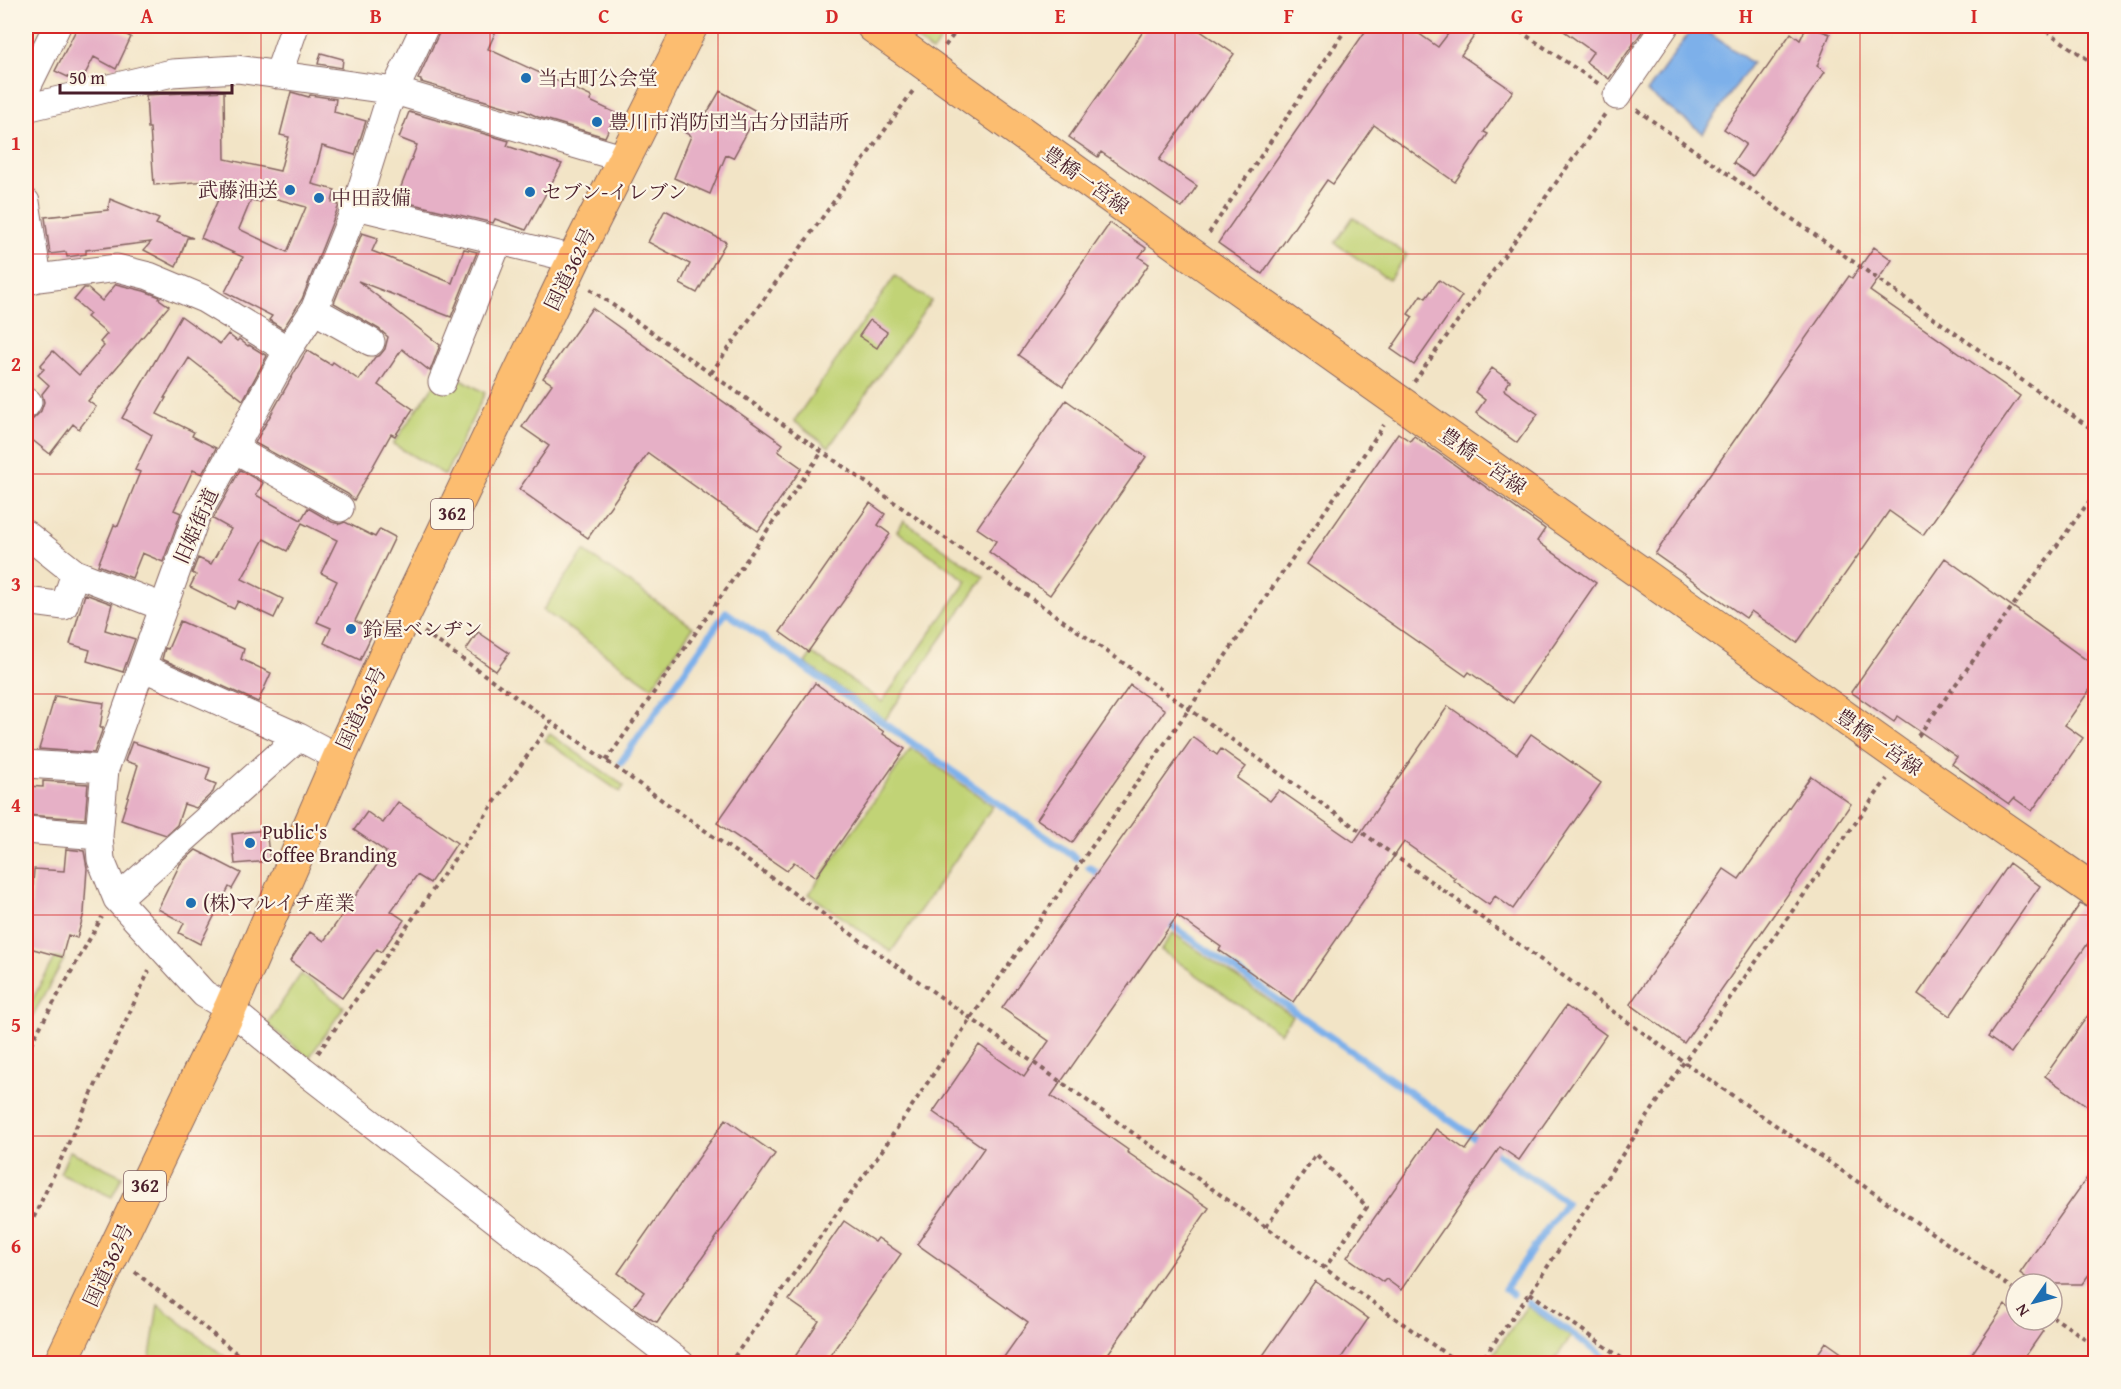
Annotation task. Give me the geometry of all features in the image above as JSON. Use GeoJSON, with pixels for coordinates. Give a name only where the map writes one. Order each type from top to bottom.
{"type":"FeatureCollection","features":[{"type":"Feature","properties":{"kind":"main road","name":"国道362号"},"geometry":{"type":"LineString","coordinates":[[60,1364],[230,1009],[403,617],[570,266],[691,26]]}},
{"type":"Feature","properties":{"kind":"main road","name":"豊橋一宮線"},"geometry":{"type":"LineString","coordinates":[[873,26],[1193,256],[1902,758],[2096,892]]}},
{"type":"Feature","properties":{"kind":"street"},"geometry":{"type":"LineString","coordinates":[[26,89],[57,26]]}},
{"type":"Feature","properties":{"kind":"street"},"geometry":{"type":"LineString","coordinates":[[278,75],[295,26]]}},
{"type":"Feature","properties":{"kind":"street","name":"旧姫街道"},"geometry":{"type":"LineString","coordinates":[[425,26],[387,107],[356,206],[314,310],[288,350],[196,517],[105,769],[99,836],[101,860],[117,899],[204,994],[230,1009],[303,1070],[681,1364]]}},
{"type":"Feature","properties":{"kind":"street"},"geometry":{"type":"LineString","coordinates":[[1617,96],[1665,26]]}},
{"type":"Feature","properties":{"kind":"street"},"geometry":{"type":"LineString","coordinates":[[26,108],[172,73],[237,69],[395,91],[625,159]]}},
{"type":"Feature","properties":{"kind":"street"},"geometry":{"type":"LineString","coordinates":[[26,202],[32,280],[117,268],[149,276],[204,299],[288,350]]}},
{"type":"Feature","properties":{"kind":"street"},"geometry":{"type":"LineString","coordinates":[[356,206],[498,242],[570,266]]}},
{"type":"Feature","properties":{"kind":"street"},"geometry":{"type":"LineString","coordinates":[[442,382],[498,242]]}},
{"type":"Feature","properties":{"kind":"street"},"geometry":{"type":"LineString","coordinates":[[314,310],[371,342]]}},
{"type":"Feature","properties":{"kind":"street"},"geometry":{"type":"LineString","coordinates":[[234,448],[340,508]]}},
{"type":"Feature","properties":{"kind":"street"},"geometry":{"type":"LineString","coordinates":[[26,534],[75,573],[164,607]]}},
{"type":"Feature","properties":{"kind":"street"},"geometry":{"type":"LineString","coordinates":[[26,601],[64,606],[75,573]]}},
{"type":"Feature","properties":{"kind":"street"},"geometry":{"type":"LineString","coordinates":[[142,667],[299,737],[339,758]]}},
{"type":"Feature","properties":{"kind":"street"},"geometry":{"type":"LineString","coordinates":[[117,899],[299,737]]}},
{"type":"Feature","properties":{"kind":"street"},"geometry":{"type":"LineString","coordinates":[[26,764],[105,769]]}},
{"type":"Feature","properties":{"kind":"street"},"geometry":{"type":"LineString","coordinates":[[26,830],[99,836]]}},
{"type":"Feature","properties":{"kind":"path"},"geometry":{"type":"LineString","coordinates":[[711,373],[960,26]]}},
{"type":"Feature","properties":{"kind":"path"},"geometry":{"type":"LineString","coordinates":[[1193,256],[1348,26]]}},
{"type":"Feature","properties":{"kind":"path"},"geometry":{"type":"LineString","coordinates":[[1512,26],[1617,96],[2096,432]]}},
{"type":"Feature","properties":{"kind":"path"},"geometry":{"type":"LineString","coordinates":[[2039,26],[2096,65]]}},
{"type":"Feature","properties":{"kind":"path"},"geometry":{"type":"LineString","coordinates":[[729,1364],[883,1149],[971,1018],[1189,709],[1400,401],[1617,96]]}},
{"type":"Feature","properties":{"kind":"path"},"geometry":{"type":"LineString","coordinates":[[570,266],[711,373],[822,452],[1189,709],[1684,1062],[2004,1283]]}},
{"type":"Feature","properties":{"kind":"path"},"geometry":{"type":"LineString","coordinates":[[606,761],[822,452]]}},
{"type":"Feature","properties":{"kind":"path"},"geometry":{"type":"LineString","coordinates":[[1479,1364],[1530,1293],[1684,1062],[2096,492]]}},
{"type":"Feature","properties":{"kind":"path"},"geometry":{"type":"LineString","coordinates":[[403,617],[1460,1364]]}},
{"type":"Feature","properties":{"kind":"path"},"geometry":{"type":"LineString","coordinates":[[303,1070],[314,1059],[551,722]]}},
{"type":"Feature","properties":{"kind":"path"},"geometry":{"type":"LineString","coordinates":[[26,1052],[102,916],[117,899]]}},
{"type":"Feature","properties":{"kind":"path"},"geometry":{"type":"LineString","coordinates":[[26,1234],[160,946]]}},
{"type":"Feature","properties":{"kind":"path"},"geometry":{"type":"LineString","coordinates":[[1266,1227],[1316,1154],[1367,1207],[1325,1268]]}},
{"type":"Feature","properties":{"kind":"path"},"geometry":{"type":"LineString","coordinates":[[110,1260],[135,1272],[250,1364]]}},
{"type":"Feature","properties":{"kind":"path"},"geometry":{"type":"LineString","coordinates":[[1530,1293],[1630,1364]]}},
{"type":"Feature","properties":{"kind":"path"},"geometry":{"type":"LineString","coordinates":[[2064,1324],[2096,1346]]}},
{"type":"Feature","properties":{"kind":"green space"},"geometry":{"type":"Polygon","coordinates":[[[900,26],[951,26],[932,52],[900,26]]]}},
{"type":"Feature","properties":{"kind":"green space"},"geometry":{"type":"Polygon","coordinates":[[[1353,217],[1407,255],[1389,280],[1335,243],[1353,217]]]}},
{"type":"Feature","properties":{"kind":"green space"},"geometry":{"type":"Polygon","coordinates":[[[895,276],[931,301],[829,447],[794,421],[895,276]]]}},
{"type":"Feature","properties":{"kind":"green space"},"geometry":{"type":"Polygon","coordinates":[[[461,346],[460,378],[485,393],[445,475],[393,444],[461,346]]]}},
{"type":"Feature","properties":{"kind":"green space"},"geometry":{"type":"Polygon","coordinates":[[[904,521],[984,577],[885,720],[805,663],[812,653],[882,702],[967,581],[897,531],[904,521]]]}},
{"type":"Feature","properties":{"kind":"green space"},"geometry":{"type":"Polygon","coordinates":[[[584,551],[693,627],[652,687],[543,610],[584,551]]]}},
{"type":"Feature","properties":{"kind":"green space"},"geometry":{"type":"Polygon","coordinates":[[[550,734],[624,786],[620,792],[545,740],[550,734]]]}},
{"type":"Feature","properties":{"kind":"green space"},"geometry":{"type":"Polygon","coordinates":[[[911,748],[993,806],[891,952],[809,894],[911,748]]]}},
{"type":"Feature","properties":{"kind":"green space"},"geometry":{"type":"Polygon","coordinates":[[[1173,933],[1292,1016],[1280,1033],[1161,950],[1173,933]]]}},
{"type":"Feature","properties":{"kind":"green space"},"geometry":{"type":"Polygon","coordinates":[[[55,958],[64,959],[26,1028],[26,1011],[55,958]]]}},
{"type":"Feature","properties":{"kind":"green space"},"geometry":{"type":"Polygon","coordinates":[[[301,974],[344,1007],[309,1058],[267,1024],[301,974]]]}},
{"type":"Feature","properties":{"kind":"green space"},"geometry":{"type":"Polygon","coordinates":[[[70,1151],[122,1176],[112,1197],[60,1173],[70,1151]]]}},
{"type":"Feature","properties":{"kind":"green space"},"geometry":{"type":"Polygon","coordinates":[[[158,1305],[224,1356],[232,1363],[149,1363],[158,1305]]]}},
{"type":"Feature","properties":{"kind":"green space"},"geometry":{"type":"Polygon","coordinates":[[[1527,1306],[1571,1337],[1552,1363],[1487,1363],[1527,1306]]]}},
{"type":"Feature","properties":{"kind":"water"},"geometry":{"type":"Polygon","coordinates":[[[1694,26],[1699,26],[1752,63],[1703,133],[1647,92],[1694,26]]]}},
{"type":"Feature","properties":{"kind":"building"},"geometry":{"type":"Polygon","coordinates":[[[78,26],[108,26],[131,37],[116,69],[94,57],[83,78],[74,80],[55,71],[78,26]]]}},
{"type":"Feature","properties":{"kind":"building"},"geometry":{"type":"Polygon","coordinates":[[[441,26],[480,26],[495,33],[488,49],[592,97],[590,101],[616,113],[605,137],[538,117],[521,109],[520,111],[421,82],[418,79],[441,26]]]}},
{"type":"Feature","properties":{"kind":"building"},"geometry":{"type":"Polygon","coordinates":[[[1147,26],[1193,26],[1234,54],[1159,160],[1197,186],[1182,208],[1101,152],[1098,157],[1069,137],[1147,26]]]}},
{"type":"Feature","properties":{"kind":"building"},"geometry":{"type":"Polygon","coordinates":[[[1369,26],[1408,26],[1438,47],[1454,26],[1481,26],[1461,55],[1513,91],[1484,132],[1488,134],[1455,182],[1374,125],[1333,184],[1327,180],[1262,274],[1218,243],[1369,26]]]}},
{"type":"Feature","properties":{"kind":"building"},"geometry":{"type":"Polygon","coordinates":[[[1557,26],[1646,26],[1609,79],[1586,62],[1593,52],[1557,26]]]}},
{"type":"Feature","properties":{"kind":"building"},"geometry":{"type":"Polygon","coordinates":[[[1807,26],[1830,34],[1817,66],[1825,72],[1753,176],[1733,163],[1746,144],[1724,129],[1791,33],[1800,40],[1807,26]]]}},
{"type":"Feature","properties":{"kind":"building"},"geometry":{"type":"Polygon","coordinates":[[[321,53],[343,59],[342,68],[318,64],[321,53]]]}},
{"type":"Feature","properties":{"kind":"building"},"geometry":{"type":"Polygon","coordinates":[[[224,91],[225,159],[280,171],[289,137],[280,135],[291,92],[309,97],[310,95],[336,99],[334,112],[366,121],[355,155],[322,146],[312,184],[335,190],[332,202],[339,205],[302,299],[283,329],[269,320],[272,316],[225,292],[243,257],[201,238],[221,193],[207,190],[209,181],[154,185],[146,95],[224,91]],[[263,195],[261,202],[251,200],[239,229],[287,252],[306,207],[263,195]]]}},
{"type":"Feature","properties":{"kind":"building"},"geometry":{"type":"Polygon","coordinates":[[[720,91],[758,112],[733,158],[726,155],[710,194],[674,178],[691,136],[684,132],[693,114],[703,120],[720,91]]]}},
{"type":"Feature","properties":{"kind":"building"},"geometry":{"type":"Polygon","coordinates":[[[409,112],[509,141],[507,146],[562,164],[526,230],[495,219],[493,223],[396,200],[417,145],[399,138],[409,112]]]}},
{"type":"Feature","properties":{"kind":"building"},"geometry":{"type":"Polygon","coordinates":[[[110,199],[159,219],[156,224],[193,238],[187,238],[176,267],[144,250],[151,242],[86,250],[86,254],[67,257],[66,252],[50,254],[45,217],[108,210],[110,199]]]}},
{"type":"Feature","properties":{"kind":"building"},"geometry":{"type":"Polygon","coordinates":[[[665,210],[726,242],[697,293],[680,284],[690,264],[648,242],[665,210]]]}},
{"type":"Feature","properties":{"kind":"building"},"geometry":{"type":"Polygon","coordinates":[[[1110,223],[1146,248],[1139,257],[1149,264],[1063,386],[1018,355],[1110,223]]]}},
{"type":"Feature","properties":{"kind":"building"},"geometry":{"type":"Polygon","coordinates":[[[362,233],[378,238],[372,251],[452,283],[464,249],[477,252],[451,317],[358,281],[440,345],[430,371],[402,349],[378,385],[413,409],[395,436],[391,434],[354,500],[348,494],[255,443],[307,350],[331,365],[333,362],[359,380],[375,357],[385,349],[388,337],[379,329],[334,303],[362,233]]]}},
{"type":"Feature","properties":{"kind":"building"},"geometry":{"type":"Polygon","coordinates":[[[1874,247],[1892,260],[1870,291],[2020,396],[1923,535],[1889,511],[1797,643],[1751,611],[1746,618],[1655,554],[1849,276],[1852,278],[1874,247]]]}},
{"type":"Feature","properties":{"kind":"building"},"geometry":{"type":"Polygon","coordinates":[[[1439,280],[1462,296],[1414,365],[1391,349],[1413,317],[1408,314],[1421,295],[1426,298],[1439,280]]]}},
{"type":"Feature","properties":{"kind":"building"},"geometry":{"type":"Polygon","coordinates":[[[116,284],[160,297],[159,299],[169,306],[88,401],[96,407],[79,429],[73,424],[50,454],[26,435],[26,421],[33,419],[41,411],[44,402],[42,394],[49,385],[38,375],[44,369],[40,366],[53,351],[79,375],[104,346],[100,342],[107,334],[87,317],[90,314],[74,300],[84,288],[87,288],[102,301],[116,284]]]}},
{"type":"Feature","properties":{"kind":"building"},"geometry":{"type":"Polygon","coordinates":[[[592,308],[783,444],[778,451],[802,468],[758,531],[648,453],[588,538],[519,489],[549,446],[522,427],[552,384],[543,378],[592,308]]]}},
{"type":"Feature","properties":{"kind":"building"},"geometry":{"type":"Polygon","coordinates":[[[181,316],[220,344],[228,334],[267,356],[243,400],[189,358],[164,398],[166,398],[157,414],[194,432],[192,436],[216,448],[202,474],[193,470],[174,510],[181,513],[163,562],[142,553],[132,578],[98,565],[114,525],[118,526],[140,472],[135,470],[152,435],[122,418],[181,316]]]}},
{"type":"Feature","properties":{"kind":"building"},"geometry":{"type":"Polygon","coordinates":[[[870,320],[887,332],[877,348],[859,336],[870,320]]]}},
{"type":"Feature","properties":{"kind":"building"},"geometry":{"type":"Polygon","coordinates":[[[1492,368],[1510,381],[1504,390],[1538,414],[1517,443],[1476,413],[1485,400],[1475,392],[1492,368]]]}},
{"type":"Feature","properties":{"kind":"building"},"geometry":{"type":"Polygon","coordinates":[[[1066,400],[1146,457],[1050,595],[989,552],[996,541],[977,528],[1066,400]]]}},
{"type":"Feature","properties":{"kind":"building"},"geometry":{"type":"Polygon","coordinates":[[[1398,433],[1410,441],[1414,436],[1545,529],[1537,541],[1596,583],[1513,703],[1469,672],[1466,676],[1307,564],[1398,433]]]}},
{"type":"Feature","properties":{"kind":"building"},"geometry":{"type":"Polygon","coordinates":[[[240,470],[263,483],[256,495],[301,520],[308,508],[332,522],[340,524],[345,522],[375,537],[380,529],[395,537],[355,621],[374,630],[360,660],[324,643],[331,628],[317,622],[337,581],[321,573],[337,540],[302,523],[287,551],[264,539],[242,579],[283,599],[274,618],[238,601],[234,609],[190,587],[196,575],[192,573],[198,558],[211,564],[231,529],[213,519],[240,470]]]}},
{"type":"Feature","properties":{"kind":"building"},"geometry":{"type":"Polygon","coordinates":[[[870,503],[885,514],[878,525],[890,534],[808,652],[780,632],[870,503]]]}},
{"type":"Feature","properties":{"kind":"building"},"geometry":{"type":"Polygon","coordinates":[[[1945,558],[2096,667],[2096,681],[2065,725],[2083,738],[2032,811],[2014,798],[2009,804],[1952,764],[1957,757],[1897,716],[1894,722],[1851,692],[1945,558]]]}},
{"type":"Feature","properties":{"kind":"building"},"geometry":{"type":"Polygon","coordinates":[[[85,594],[112,604],[105,630],[135,639],[123,672],[87,661],[90,650],[70,644],[85,594]]]}},
{"type":"Feature","properties":{"kind":"building"},"geometry":{"type":"Polygon","coordinates":[[[180,621],[244,649],[241,659],[271,673],[258,702],[162,659],[165,648],[168,649],[180,621]]]}},
{"type":"Feature","properties":{"kind":"building"},"geometry":{"type":"Polygon","coordinates":[[[478,632],[509,653],[496,671],[466,650],[478,632]]]}},
{"type":"Feature","properties":{"kind":"building"},"geometry":{"type":"Polygon","coordinates":[[[815,683],[905,749],[816,877],[794,862],[787,871],[717,823],[815,683]]]}},
{"type":"Feature","properties":{"kind":"building"},"geometry":{"type":"Polygon","coordinates":[[[1130,685],[1165,710],[1072,843],[1037,819],[1130,685]]]}},
{"type":"Feature","properties":{"kind":"building"},"geometry":{"type":"Polygon","coordinates":[[[55,696],[104,703],[100,728],[103,728],[94,753],[39,749],[55,696]]]}},
{"type":"Feature","properties":{"kind":"building"},"geometry":{"type":"Polygon","coordinates":[[[1448,706],[1517,754],[1531,734],[1601,783],[1513,909],[1495,896],[1489,905],[1404,842],[1293,1002],[1219,950],[1221,947],[1177,916],[1051,1096],[1209,1208],[1101,1364],[999,1364],[1028,1323],[917,1244],[984,1148],[933,1112],[979,1045],[1024,1077],[1049,1041],[1002,1008],[1193,737],[1217,755],[1221,749],[1246,767],[1237,778],[1270,801],[1279,790],[1354,842],[1448,706]]]}},
{"type":"Feature","properties":{"kind":"building"},"geometry":{"type":"Polygon","coordinates":[[[132,742],[210,768],[206,780],[216,784],[213,792],[196,808],[184,804],[177,825],[166,835],[121,820],[138,765],[125,761],[132,742]]]}},
{"type":"Feature","properties":{"kind":"building"},"geometry":{"type":"Polygon","coordinates":[[[1811,776],[1851,804],[1684,1043],[1630,1004],[1724,869],[1739,879],[1811,776]]]}},
{"type":"Feature","properties":{"kind":"building"},"geometry":{"type":"Polygon","coordinates":[[[43,781],[88,784],[85,819],[26,815],[26,786],[43,787],[43,781]]]}},
{"type":"Feature","properties":{"kind":"building"},"geometry":{"type":"Polygon","coordinates":[[[398,802],[457,843],[430,883],[417,875],[391,911],[404,920],[381,952],[377,949],[342,998],[290,961],[310,932],[324,941],[386,852],[354,830],[367,812],[383,823],[398,802]]]}},
{"type":"Feature","properties":{"kind":"building","name":"Public's Coffee Branding"},"geometry":{"type":"Polygon","coordinates":[[[266,830],[270,861],[235,864],[232,834],[266,830]]]}},
{"type":"Feature","properties":{"kind":"building"},"geometry":{"type":"Polygon","coordinates":[[[66,849],[84,851],[87,868],[84,913],[77,938],[68,935],[62,957],[26,947],[26,909],[31,911],[34,869],[64,871],[66,849]]]}},
{"type":"Feature","properties":{"kind":"building","name":"(株)マルイチ産業"},"geometry":{"type":"Polygon","coordinates":[[[196,850],[241,873],[232,889],[229,887],[200,944],[179,933],[184,923],[158,909],[180,864],[196,850]]]}},
{"type":"Feature","properties":{"kind":"building"},"geometry":{"type":"Polygon","coordinates":[[[2009,863],[2040,886],[1950,1016],[1918,994],[2009,863]]]}},
{"type":"Feature","properties":{"kind":"building"},"geometry":{"type":"Polygon","coordinates":[[[2080,904],[2096,911],[2096,932],[2011,1053],[1988,1037],[2080,904]]]}},
{"type":"Feature","properties":{"kind":"building"},"geometry":{"type":"Polygon","coordinates":[[[2096,1004],[2096,1112],[2045,1076],[2096,1004]]]}},
{"type":"Feature","properties":{"kind":"building"},"geometry":{"type":"Polygon","coordinates":[[[1566,1006],[1606,1035],[1519,1160],[1500,1147],[1401,1290],[1386,1279],[1383,1282],[1347,1257],[1436,1129],[1466,1150],[1566,1006]]]}},
{"type":"Feature","properties":{"kind":"building"},"geometry":{"type":"Polygon","coordinates":[[[726,1119],[775,1154],[657,1322],[654,1321],[633,1307],[644,1292],[618,1273],[726,1119]]]}},
{"type":"Feature","properties":{"kind":"building"},"geometry":{"type":"Polygon","coordinates":[[[2096,1165],[2096,1265],[2082,1284],[2064,1284],[2064,1272],[2021,1272],[2096,1165]]]}},
{"type":"Feature","properties":{"kind":"building"},"geometry":{"type":"Polygon","coordinates":[[[844,1221],[875,1242],[878,1238],[901,1254],[824,1364],[790,1364],[819,1321],[789,1300],[844,1221]]]}},
{"type":"Feature","properties":{"kind":"building"},"geometry":{"type":"Polygon","coordinates":[[[1315,1281],[1368,1319],[1337,1364],[1257,1364],[1315,1281]]]}},
{"type":"Feature","properties":{"kind":"building"},"geometry":{"type":"Polygon","coordinates":[[[2004,1306],[2004,1332],[2042,1332],[2020,1364],[1965,1364],[2004,1306]]]}},
{"type":"Feature","properties":{"kind":"building"},"geometry":{"type":"Polygon","coordinates":[[[1826,1342],[1857,1364],[1811,1364],[1826,1342]]]}},
{"type":"Feature","properties":{"kind":"waterway"},"geometry":{"type":"LineString","coordinates":[[621,762],[726,612],[1076,858]]}},
{"type":"Feature","properties":{"kind":"waterway"},"geometry":{"type":"LineString","coordinates":[[1089,867],[1104,878]]}},
{"type":"Feature","properties":{"kind":"waterway"},"geometry":{"type":"LineString","coordinates":[[1164,920],[1566,1202],[1505,1289],[1512,1294]]}},
{"type":"Feature","properties":{"kind":"waterway"},"geometry":{"type":"LineString","coordinates":[[1529,1303],[1614,1364]]}},
{"type":"Feature","properties":{"kind":"place","name":"当古町公会堂"},"geometry":{"type":"Point","coordinates":[526,78]}},
{"type":"Feature","properties":{"kind":"place","name":"豊川市消防団当古分団詰所"},"geometry":{"type":"Point","coordinates":[597,122]}},
{"type":"Feature","properties":{"kind":"place","name":"武藤油送"},"geometry":{"type":"Point","coordinates":[290,190]}},
{"type":"Feature","properties":{"kind":"place","name":"セブン-イレブン"},"geometry":{"type":"Point","coordinates":[530,192]}},
{"type":"Feature","properties":{"kind":"place","name":"中田設備"},"geometry":{"type":"Point","coordinates":[319,198]}},
{"type":"Feature","properties":{"kind":"place","name":"鈴屋ベンヂン"},"geometry":{"type":"Point","coordinates":[351,629]}},
{"type":"Feature","properties":{"kind":"place","name":"Public's Coffee Branding"},"geometry":{"type":"Point","coordinates":[250,843]}},
{"type":"Feature","properties":{"kind":"place","name":"(株)マルイチ産業"},"geometry":{"type":"Point","coordinates":[191,903]}}]}
